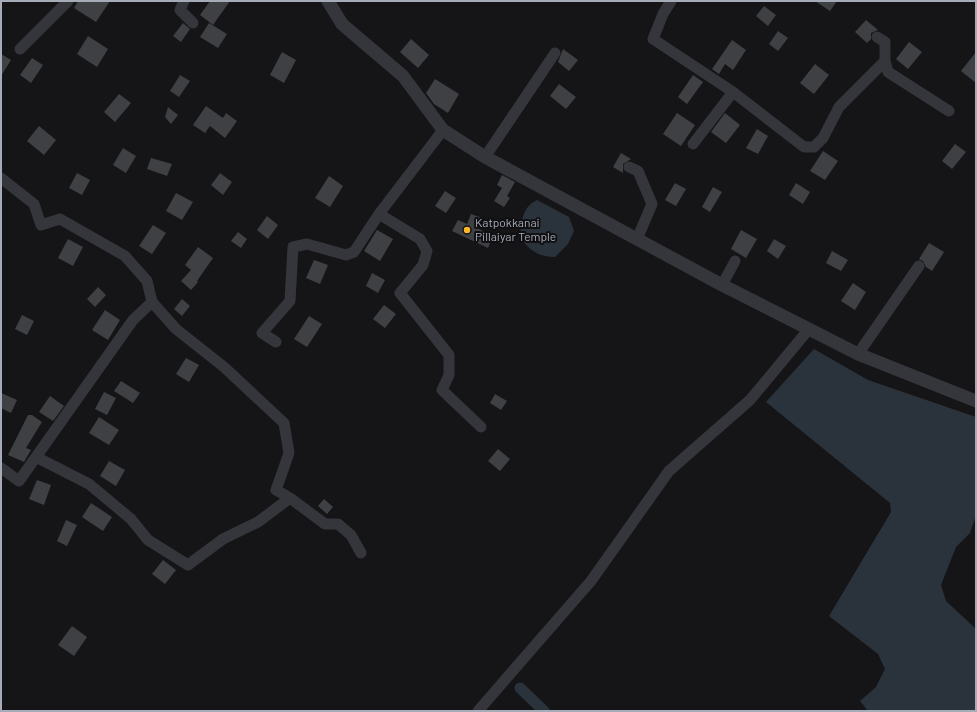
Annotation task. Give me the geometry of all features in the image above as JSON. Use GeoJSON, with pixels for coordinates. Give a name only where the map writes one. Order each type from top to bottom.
{"type":"FeatureCollection","features":[{"type":"Feature","properties":{"kind":"street"},"geometry":{"type":"LineString","coordinates":[[20,49],[68,1]]}},
{"type":"Feature","properties":{"kind":"street"},"geometry":{"type":"LineString","coordinates":[[184,1],[180,10],[192,23]]}},
{"type":"Feature","properties":{"kind":"street"},"geometry":{"type":"LineString","coordinates":[[328,1],[342,24],[403,76],[443,130],[485,157],[722,285],[809,330],[858,354],[976,401]]}},
{"type":"Feature","properties":{"kind":"street"},"geometry":{"type":"LineString","coordinates":[[671,1],[663,14],[653,39],[733,92],[804,147],[814,147],[823,138],[839,106],[884,61]]}},
{"type":"Feature","properties":{"kind":"street"},"geometry":{"type":"LineString","coordinates":[[877,36],[885,42],[884,61],[888,72],[949,111]]}},
{"type":"Feature","properties":{"kind":"street"},"geometry":{"type":"LineString","coordinates":[[485,157],[555,53]]}},
{"type":"Feature","properties":{"kind":"street"},"geometry":{"type":"LineString","coordinates":[[693,144],[733,92]]}},
{"type":"Feature","properties":{"kind":"street"},"geometry":{"type":"LineString","coordinates":[[276,342],[262,333],[290,301],[293,247],[307,244],[346,255],[354,252],[379,214],[443,130]]}},
{"type":"Feature","properties":{"kind":"street"},"geometry":{"type":"LineString","coordinates":[[629,166],[638,171],[652,204],[637,239]]}},
{"type":"Feature","properties":{"kind":"street"},"geometry":{"type":"LineString","coordinates":[[1,178],[34,204],[40,225],[60,219],[125,256],[147,281],[152,302],[176,329],[224,367],[284,423],[289,454],[276,490],[290,498],[324,524],[338,524],[351,535],[361,552]]}},
{"type":"Feature","properties":{"kind":"street"},"geometry":{"type":"LineString","coordinates":[[379,214],[420,239],[426,251],[423,265],[400,293],[450,355],[449,375],[442,390],[481,427]]}},
{"type":"Feature","properties":{"kind":"street"},"geometry":{"type":"LineString","coordinates":[[722,285],[735,260]]}},
{"type":"Feature","properties":{"kind":"street"},"geometry":{"type":"LineString","coordinates":[[858,354],[919,266]]}},
{"type":"Feature","properties":{"kind":"street"},"geometry":{"type":"LineString","coordinates":[[1,468],[19,481],[133,320],[152,302]]}},
{"type":"Feature","properties":{"kind":"street"},"geometry":{"type":"LineString","coordinates":[[478,711],[591,581],[669,471],[750,400],[809,330]]}},
{"type":"Feature","properties":{"kind":"street"},"geometry":{"type":"LineString","coordinates":[[36,457],[89,484],[131,519],[148,540],[188,565],[222,539],[258,522],[290,498]]}},
{"type":"Feature","properties":{"kind":"shaded area"},"geometry":{"type":"Polygon","coordinates":[[[537,200],[569,217],[574,231],[568,244],[555,257],[544,256],[534,252],[520,237],[522,220],[528,206],[537,200]]]}},
{"type":"Feature","properties":{"kind":"shaded area"},"geometry":{"type":"Polygon","coordinates":[[[814,349],[868,380],[976,417],[976,515],[970,533],[956,547],[941,585],[946,601],[976,629],[976,711],[868,711],[860,701],[876,687],[885,669],[878,654],[829,616],[891,512],[890,503],[766,402],[814,349]]]}},
{"type":"Feature","properties":{"kind":"building"},"geometry":{"type":"Polygon","coordinates":[[[78,1],[110,1],[96,22],[74,8],[78,1]]]}},
{"type":"Feature","properties":{"kind":"building"},"geometry":{"type":"Polygon","coordinates":[[[210,1],[230,1],[213,25],[200,15],[210,1]]]}},
{"type":"Feature","properties":{"kind":"building"},"geometry":{"type":"Polygon","coordinates":[[[815,1],[837,1],[830,11],[815,1]]]}},
{"type":"Feature","properties":{"kind":"building"},"geometry":{"type":"Polygon","coordinates":[[[764,6],[776,15],[768,26],[756,16],[764,6]]]}},
{"type":"Feature","properties":{"kind":"building"},"geometry":{"type":"Polygon","coordinates":[[[866,20],[878,30],[871,33],[871,39],[867,43],[855,32],[866,20]]]}},
{"type":"Feature","properties":{"kind":"building"},"geometry":{"type":"Polygon","coordinates":[[[183,23],[190,29],[181,42],[173,36],[183,23]]]}},
{"type":"Feature","properties":{"kind":"building"},"geometry":{"type":"Polygon","coordinates":[[[209,23],[227,34],[218,48],[200,37],[209,23]]]}},
{"type":"Feature","properties":{"kind":"building"},"geometry":{"type":"Polygon","coordinates":[[[778,31],[788,38],[778,51],[769,44],[778,31]]]}},
{"type":"Feature","properties":{"kind":"building"},"geometry":{"type":"Polygon","coordinates":[[[88,36],[108,49],[97,67],[77,54],[88,36]]]}},
{"type":"Feature","properties":{"kind":"building"},"geometry":{"type":"Polygon","coordinates":[[[411,39],[429,55],[418,68],[400,52],[411,39]]]}},
{"type":"Feature","properties":{"kind":"building"},"geometry":{"type":"Polygon","coordinates":[[[732,40],[746,50],[733,70],[725,64],[719,74],[712,69],[732,40]]]}},
{"type":"Feature","properties":{"kind":"building"},"geometry":{"type":"Polygon","coordinates":[[[909,42],[922,52],[908,69],[896,59],[909,42]]]}},
{"type":"Feature","properties":{"kind":"building"},"geometry":{"type":"Polygon","coordinates":[[[563,49],[578,60],[569,71],[558,62],[563,49]]]}},
{"type":"Feature","properties":{"kind":"building"},"geometry":{"type":"Polygon","coordinates":[[[282,52],[296,60],[284,83],[270,75],[282,52]]]}},
{"type":"Feature","properties":{"kind":"building"},"geometry":{"type":"Polygon","coordinates":[[[976,52],[976,83],[961,71],[976,52]]]}},
{"type":"Feature","properties":{"kind":"building"},"geometry":{"type":"Polygon","coordinates":[[[1,54],[11,60],[1,76],[1,54]]]}},
{"type":"Feature","properties":{"kind":"building"},"geometry":{"type":"Polygon","coordinates":[[[32,58],[43,65],[31,83],[20,75],[32,58]]]}},
{"type":"Feature","properties":{"kind":"building"},"geometry":{"type":"Polygon","coordinates":[[[815,64],[829,75],[814,94],[800,83],[815,64]]]}},
{"type":"Feature","properties":{"kind":"building"},"geometry":{"type":"Polygon","coordinates":[[[180,75],[190,81],[179,97],[170,91],[180,75]]]}},
{"type":"Feature","properties":{"kind":"building"},"geometry":{"type":"Polygon","coordinates":[[[693,75],[703,82],[687,104],[678,97],[693,75]]]}},
{"type":"Feature","properties":{"kind":"building"},"geometry":{"type":"Polygon","coordinates":[[[435,79],[459,94],[448,113],[434,104],[426,93],[435,79]]]}},
{"type":"Feature","properties":{"kind":"building"},"geometry":{"type":"Polygon","coordinates":[[[559,84],[576,97],[566,109],[550,96],[559,84]]]}},
{"type":"Feature","properties":{"kind":"building"},"geometry":{"type":"Polygon","coordinates":[[[119,94],[131,103],[115,122],[104,112],[119,94]]]}},
{"type":"Feature","properties":{"kind":"building"},"geometry":{"type":"Polygon","coordinates":[[[206,106],[223,118],[226,113],[237,121],[225,138],[210,126],[205,133],[193,125],[206,106]]]}},
{"type":"Feature","properties":{"kind":"building"},"geometry":{"type":"Polygon","coordinates":[[[168,107],[178,115],[171,124],[165,117],[168,107]]]}},
{"type":"Feature","properties":{"kind":"building"},"geometry":{"type":"Polygon","coordinates":[[[677,113],[695,125],[681,146],[663,134],[677,113]]]}},
{"type":"Feature","properties":{"kind":"building"},"geometry":{"type":"Polygon","coordinates":[[[725,113],[740,125],[726,143],[711,132],[725,113]]]}},
{"type":"Feature","properties":{"kind":"building"},"geometry":{"type":"Polygon","coordinates":[[[39,126],[56,140],[44,155],[27,141],[39,126]]]}},
{"type":"Feature","properties":{"kind":"building"},"geometry":{"type":"Polygon","coordinates":[[[757,129],[768,136],[758,154],[746,148],[757,129]]]}},
{"type":"Feature","properties":{"kind":"building"},"geometry":{"type":"Polygon","coordinates":[[[955,144],[966,152],[952,169],[942,161],[955,144]]]}},
{"type":"Feature","properties":{"kind":"building"},"geometry":{"type":"Polygon","coordinates":[[[123,148],[136,156],[126,173],[113,165],[123,148]]]}},
{"type":"Feature","properties":{"kind":"building"},"geometry":{"type":"Polygon","coordinates":[[[823,151],[838,161],[825,180],[810,171],[823,151]]]}},
{"type":"Feature","properties":{"kind":"building"},"geometry":{"type":"Polygon","coordinates":[[[621,153],[631,159],[623,164],[623,173],[613,167],[621,153]]]}},
{"type":"Feature","properties":{"kind":"building"},"geometry":{"type":"Polygon","coordinates":[[[151,158],[172,164],[167,176],[147,169],[151,158]]]}},
{"type":"Feature","properties":{"kind":"building"},"geometry":{"type":"Polygon","coordinates":[[[77,173],[90,180],[82,195],[69,188],[77,173]]]}},
{"type":"Feature","properties":{"kind":"building"},"geometry":{"type":"Polygon","coordinates":[[[220,173],[232,182],[223,195],[211,185],[220,173]]]}},
{"type":"Feature","properties":{"kind":"building"},"geometry":{"type":"Polygon","coordinates":[[[502,175],[515,182],[507,196],[510,198],[504,207],[494,201],[502,188],[497,185],[502,175]]]}},
{"type":"Feature","properties":{"kind":"building"},"geometry":{"type":"Polygon","coordinates":[[[329,176],[343,186],[330,207],[315,198],[329,176]]]}},
{"type":"Feature","properties":{"kind":"building"},"geometry":{"type":"Polygon","coordinates":[[[675,183],[686,189],[676,206],[665,200],[675,183]]]}},
{"type":"Feature","properties":{"kind":"building"},"geometry":{"type":"Polygon","coordinates":[[[796,183],[810,192],[803,204],[789,195],[796,183]]]}},
{"type":"Feature","properties":{"kind":"building"},"geometry":{"type":"Polygon","coordinates":[[[713,187],[722,192],[710,212],[702,207],[713,187]]]}},
{"type":"Feature","properties":{"kind":"building"},"geometry":{"type":"Polygon","coordinates":[[[445,191],[456,198],[446,213],[435,206],[445,191]]]}},
{"type":"Feature","properties":{"kind":"building"},"geometry":{"type":"Polygon","coordinates":[[[176,193],[193,202],[182,220],[166,211],[176,193]]]}},
{"type":"Feature","properties":{"kind":"building","name":"Katpokkanai Pillaiyar Temple"},"geometry":{"type":"Polygon","coordinates":[[[471,214],[482,218],[477,228],[493,236],[488,248],[452,231],[458,220],[467,224],[471,214]]]}},
{"type":"Feature","properties":{"kind":"building"},"geometry":{"type":"Polygon","coordinates":[[[267,216],[278,225],[268,239],[257,230],[267,216]]]}},
{"type":"Feature","properties":{"kind":"building"},"geometry":{"type":"Polygon","coordinates":[[[153,225],[166,233],[152,254],[139,246],[153,225]]]}},
{"type":"Feature","properties":{"kind":"building"},"geometry":{"type":"Polygon","coordinates":[[[377,230],[393,239],[380,261],[364,251],[377,230]]]}},
{"type":"Feature","properties":{"kind":"building"},"geometry":{"type":"Polygon","coordinates":[[[741,230],[757,239],[746,258],[731,249],[741,230]]]}},
{"type":"Feature","properties":{"kind":"building"},"geometry":{"type":"Polygon","coordinates":[[[238,232],[247,239],[241,248],[231,241],[238,232]]]}},
{"type":"Feature","properties":{"kind":"building"},"geometry":{"type":"Polygon","coordinates":[[[68,239],[83,247],[73,266],[58,258],[68,239]]]}},
{"type":"Feature","properties":{"kind":"building"},"geometry":{"type":"Polygon","coordinates":[[[774,239],[786,246],[778,259],[767,251],[774,239]]]}},
{"type":"Feature","properties":{"kind":"building"},"geometry":{"type":"Polygon","coordinates":[[[929,243],[944,252],[932,271],[926,267],[923,261],[919,259],[929,243]]]}},
{"type":"Feature","properties":{"kind":"building"},"geometry":{"type":"Polygon","coordinates":[[[198,247],[213,258],[197,281],[198,282],[191,290],[181,281],[191,270],[185,265],[198,247]]]}},
{"type":"Feature","properties":{"kind":"building"},"geometry":{"type":"Polygon","coordinates":[[[832,251],[848,260],[841,271],[826,263],[832,251]]]}},
{"type":"Feature","properties":{"kind":"building"},"geometry":{"type":"Polygon","coordinates":[[[314,260],[328,265],[320,284],[306,278],[314,260]]]}},
{"type":"Feature","properties":{"kind":"building"},"geometry":{"type":"Polygon","coordinates":[[[372,273],[385,280],[378,293],[366,286],[372,273]]]}},
{"type":"Feature","properties":{"kind":"building"},"geometry":{"type":"Polygon","coordinates":[[[853,283],[866,292],[855,310],[841,301],[853,283]]]}},
{"type":"Feature","properties":{"kind":"building"},"geometry":{"type":"Polygon","coordinates":[[[98,287],[106,295],[95,307],[87,299],[98,287]]]}},
{"type":"Feature","properties":{"kind":"building"},"geometry":{"type":"Polygon","coordinates":[[[182,299],[190,306],[182,316],[174,309],[182,299]]]}},
{"type":"Feature","properties":{"kind":"building"},"geometry":{"type":"Polygon","coordinates":[[[384,305],[396,314],[385,328],[373,319],[384,305]]]}},
{"type":"Feature","properties":{"kind":"building"},"geometry":{"type":"Polygon","coordinates":[[[105,310],[120,320],[108,340],[92,330],[105,310]]]}},
{"type":"Feature","properties":{"kind":"building"},"geometry":{"type":"Polygon","coordinates":[[[22,315],[34,321],[27,335],[15,329],[22,315]]]}},
{"type":"Feature","properties":{"kind":"building"},"geometry":{"type":"Polygon","coordinates":[[[309,316],[322,324],[307,347],[294,339],[309,316]]]}},
{"type":"Feature","properties":{"kind":"building"},"geometry":{"type":"Polygon","coordinates":[[[186,358],[199,365],[189,382],[176,374],[186,358]]]}},
{"type":"Feature","properties":{"kind":"building"},"geometry":{"type":"Polygon","coordinates":[[[121,381],[140,393],[133,403],[114,391],[121,381]]]}},
{"type":"Feature","properties":{"kind":"building"},"geometry":{"type":"Polygon","coordinates":[[[104,392],[116,398],[107,415],[95,409],[104,392]]]}},
{"type":"Feature","properties":{"kind":"building"},"geometry":{"type":"Polygon","coordinates":[[[1,393],[17,400],[11,413],[1,408],[1,393]]]}},
{"type":"Feature","properties":{"kind":"building"},"geometry":{"type":"Polygon","coordinates":[[[495,394],[507,401],[501,410],[490,403],[495,394]]]}},
{"type":"Feature","properties":{"kind":"building"},"geometry":{"type":"Polygon","coordinates":[[[50,396],[64,406],[53,421],[39,412],[50,396]]]}},
{"type":"Feature","properties":{"kind":"building"},"geometry":{"type":"Polygon","coordinates":[[[28,415],[32,415],[42,422],[26,448],[31,450],[24,462],[8,455],[28,415]]]}},
{"type":"Feature","properties":{"kind":"building"},"geometry":{"type":"Polygon","coordinates":[[[99,417],[119,430],[109,445],[89,433],[99,417]]]}},
{"type":"Feature","properties":{"kind":"building"},"geometry":{"type":"Polygon","coordinates":[[[498,449],[510,459],[500,471],[488,461],[498,449]]]}},
{"type":"Feature","properties":{"kind":"building"},"geometry":{"type":"Polygon","coordinates":[[[109,461],[125,470],[116,486],[100,476],[109,461]]]}},
{"type":"Feature","properties":{"kind":"building"},"geometry":{"type":"Polygon","coordinates":[[[37,480],[51,485],[44,505],[29,499],[37,480]]]}},
{"type":"Feature","properties":{"kind":"building"},"geometry":{"type":"Polygon","coordinates":[[[324,499],[333,507],[327,514],[318,506],[324,499]]]}},
{"type":"Feature","properties":{"kind":"building"},"geometry":{"type":"Polygon","coordinates":[[[91,503],[112,517],[103,531],[82,517],[91,503]]]}},
{"type":"Feature","properties":{"kind":"building"},"geometry":{"type":"Polygon","coordinates":[[[66,520],[77,525],[67,546],[57,541],[66,520]]]}},
{"type":"Feature","properties":{"kind":"building"},"geometry":{"type":"Polygon","coordinates":[[[163,560],[176,570],[165,584],[152,574],[163,560]]]}},
{"type":"Feature","properties":{"kind":"building"},"geometry":{"type":"Polygon","coordinates":[[[72,626],[87,637],[74,656],[58,645],[72,626]]]}},
{"type":"Feature","properties":{"kind":"waterway"},"geometry":{"type":"LineString","coordinates":[[520,688],[544,711]]}},
{"type":"Feature","properties":{"kind":"place","name":"Katpokkanai Pillaiyar Temple"},"geometry":{"type":"Point","coordinates":[467,230]}}]}
